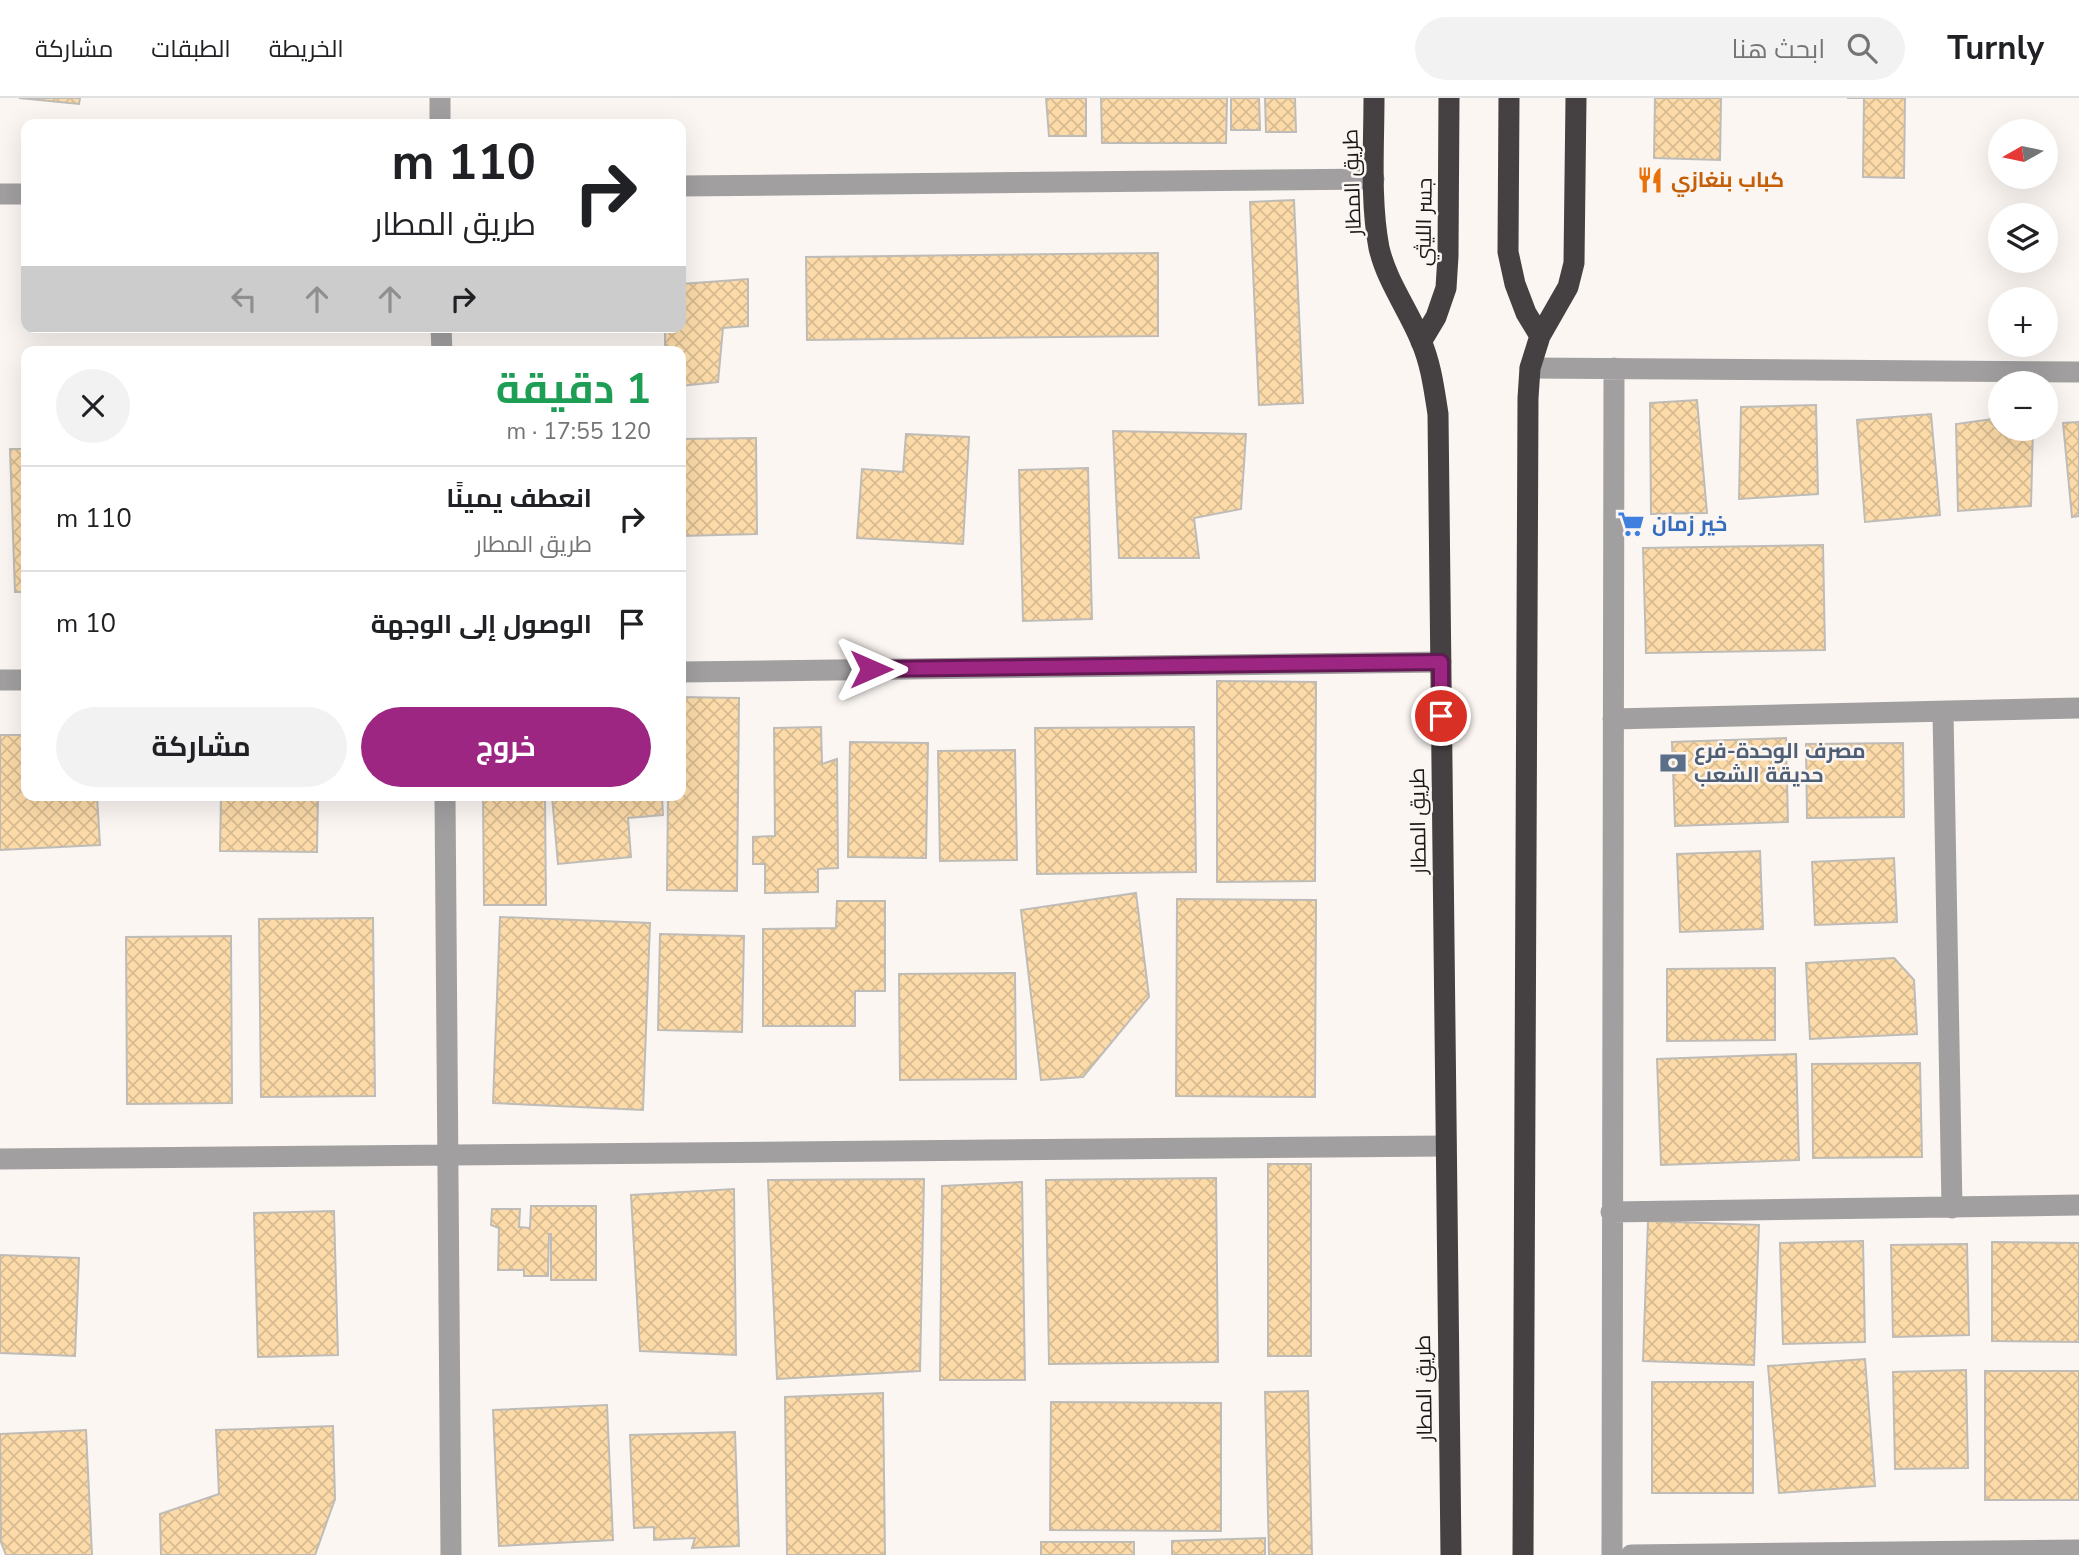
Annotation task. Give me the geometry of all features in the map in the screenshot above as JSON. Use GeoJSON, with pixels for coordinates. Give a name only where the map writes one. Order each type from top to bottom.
{"type":"FeatureCollection","features":[{"type":"Feature","properties":{"kind":"highway","name":"طريق المطار"},"geometry":{"type":"LineString","coordinates":[[1374,98],[1375,218],[1380,249],[1389,280],[1422,342],[1432,376],[1438,414],[1451,1555]]}},
{"type":"Feature","properties":{"kind":"highway","name":"جسر الليثي"},"geometry":{"type":"LineString","coordinates":[[1422,342],[1436,317],[1446,288],[1450,98]]}},
{"type":"Feature","properties":{"kind":"highway"},"geometry":{"type":"LineString","coordinates":[[1509,98],[1508,252],[1515,284],[1526,313],[1540,336]]}},
{"type":"Feature","properties":{"kind":"highway"},"geometry":{"type":"LineString","coordinates":[[1523,1555],[1530,368],[1540,336],[1568,287],[1574,263],[1576,98]]}},
{"type":"Feature","properties":{"kind":"street"},"geometry":{"type":"LineString","coordinates":[[440,98],[440,119]]}},
{"type":"Feature","properties":{"kind":"street"},"geometry":{"type":"LineString","coordinates":[[686,186],[1374,178]]}},
{"type":"Feature","properties":{"kind":"street"},"geometry":{"type":"LineString","coordinates":[[0,194],[21,194]]}},
{"type":"Feature","properties":{"kind":"street"},"geometry":{"type":"LineString","coordinates":[[1530,368],[2079,372]]}},
{"type":"Feature","properties":{"kind":"street"},"geometry":{"type":"LineString","coordinates":[[1612,1555],[1614,368]]}},
{"type":"Feature","properties":{"kind":"street"},"geometry":{"type":"LineString","coordinates":[[686,672],[1441,662]]}},
{"type":"Feature","properties":{"kind":"street"},"geometry":{"type":"LineString","coordinates":[[0,680],[21,680]]}},
{"type":"Feature","properties":{"kind":"street"},"geometry":{"type":"LineString","coordinates":[[1613,719],[2079,708]]}},
{"type":"Feature","properties":{"kind":"street"},"geometry":{"type":"LineString","coordinates":[[1943,712],[1952,1209]]}},
{"type":"Feature","properties":{"kind":"street"},"geometry":{"type":"LineString","coordinates":[[445,801],[451,1555]]}},
{"type":"Feature","properties":{"kind":"street"},"geometry":{"type":"LineString","coordinates":[[0,1159],[1446,1146]]}},
{"type":"Feature","properties":{"kind":"street"},"geometry":{"type":"LineString","coordinates":[[1611,1212],[1952,1209],[2079,1205]]}},
{"type":"Feature","properties":{"kind":"street"},"geometry":{"type":"LineString","coordinates":[[1631,1555],[2079,1550]]}},
{"type":"Feature","properties":{"kind":"building"},"geometry":{"type":"Polygon","coordinates":[[[19,98],[80,98],[79,104],[19,98]]]}},
{"type":"Feature","properties":{"kind":"building"},"geometry":{"type":"Polygon","coordinates":[[[1046,98],[1086,98],[1086,136],[1049,136],[1046,98]]]}},
{"type":"Feature","properties":{"kind":"building"},"geometry":{"type":"Polygon","coordinates":[[[1101,98],[1227,98],[1226,143],[1102,143],[1101,98]]]}},
{"type":"Feature","properties":{"kind":"building"},"geometry":{"type":"Polygon","coordinates":[[[1231,98],[1259,98],[1260,130],[1231,130],[1231,98]]]}},
{"type":"Feature","properties":{"kind":"building"},"geometry":{"type":"Polygon","coordinates":[[[1265,98],[1295,98],[1296,132],[1266,132],[1265,98]]]}},
{"type":"Feature","properties":{"kind":"building"},"geometry":{"type":"Polygon","coordinates":[[[1655,98],[1721,98],[1720,160],[1654,158],[1655,98]]]}},
{"type":"Feature","properties":{"kind":"building"},"geometry":{"type":"Polygon","coordinates":[[[1864,98],[1905,98],[1904,178],[1863,177],[1864,98]]]}},
{"type":"Feature","properties":{"kind":"building"},"geometry":{"type":"Polygon","coordinates":[[[1294,200],[1303,403],[1259,405],[1250,202],[1294,200]]]}},
{"type":"Feature","properties":{"kind":"building"},"geometry":{"type":"Polygon","coordinates":[[[1158,253],[1158,336],[807,340],[806,257],[1158,253]]]}},
{"type":"Feature","properties":{"kind":"building"},"geometry":{"type":"Polygon","coordinates":[[[748,279],[748,326],[723,328],[718,382],[686,385],[686,346],[665,346],[665,333],[686,333],[686,284],[748,279]]]}},
{"type":"Feature","properties":{"kind":"building"},"geometry":{"type":"Polygon","coordinates":[[[1697,400],[1707,513],[1651,514],[1650,403],[1697,400]]]}},
{"type":"Feature","properties":{"kind":"building"},"geometry":{"type":"Polygon","coordinates":[[[1816,405],[1818,494],[1739,499],[1741,407],[1816,405]]]}},
{"type":"Feature","properties":{"kind":"building"},"geometry":{"type":"Polygon","coordinates":[[[1931,414],[1940,515],[1865,522],[1857,420],[1931,414]]]}},
{"type":"Feature","properties":{"kind":"building"},"geometry":{"type":"Polygon","coordinates":[[[1988,420],[1988,441],[2033,441],[2031,506],[1958,511],[1956,424],[1988,420]]]}},
{"type":"Feature","properties":{"kind":"building"},"geometry":{"type":"Polygon","coordinates":[[[2079,422],[2079,516],[2072,517],[2063,423],[2079,422]]]}},
{"type":"Feature","properties":{"kind":"building"},"geometry":{"type":"Polygon","coordinates":[[[1113,431],[1246,434],[1241,509],[1194,518],[1199,558],[1119,558],[1113,431]]]}},
{"type":"Feature","properties":{"kind":"building"},"geometry":{"type":"Polygon","coordinates":[[[906,434],[969,437],[963,544],[857,538],[862,469],[903,472],[906,434]]]}},
{"type":"Feature","properties":{"kind":"building"},"geometry":{"type":"Polygon","coordinates":[[[756,438],[757,534],[686,536],[686,439],[756,438]]]}},
{"type":"Feature","properties":{"kind":"building"},"geometry":{"type":"Polygon","coordinates":[[[10,449],[21,449],[21,592],[15,592],[10,449]]]}},
{"type":"Feature","properties":{"kind":"building"},"geometry":{"type":"Polygon","coordinates":[[[1088,468],[1092,619],[1023,621],[1019,470],[1088,468]]]}},
{"type":"Feature","properties":{"kind":"building"},"geometry":{"type":"Polygon","coordinates":[[[1823,545],[1825,650],[1646,653],[1643,548],[1823,545]]]}},
{"type":"Feature","properties":{"kind":"building"},"geometry":{"type":"Polygon","coordinates":[[[1217,681],[1316,682],[1315,881],[1217,882],[1217,681]]]}},
{"type":"Feature","properties":{"kind":"building"},"geometry":{"type":"Polygon","coordinates":[[[686,697],[739,698],[737,891],[667,890],[668,801],[686,801],[686,697]]]}},
{"type":"Feature","properties":{"kind":"building"},"geometry":{"type":"Polygon","coordinates":[[[821,727],[822,764],[837,759],[838,868],[818,869],[818,892],[765,893],[765,864],[753,864],[753,837],[775,836],[774,728],[821,727]]]}},
{"type":"Feature","properties":{"kind":"building"},"geometry":{"type":"Polygon","coordinates":[[[1194,727],[1196,872],[1037,874],[1035,728],[1194,727]]]}},
{"type":"Feature","properties":{"kind":"building"},"geometry":{"type":"Polygon","coordinates":[[[0,735],[21,735],[21,801],[97,801],[100,845],[0,850],[0,735]]]}},
{"type":"Feature","properties":{"kind":"building"},"geometry":{"type":"Polygon","coordinates":[[[1786,738],[1788,822],[1675,826],[1672,742],[1786,738]]]}},
{"type":"Feature","properties":{"kind":"building"},"geometry":{"type":"Polygon","coordinates":[[[850,742],[928,743],[926,858],[848,857],[850,742]]]}},
{"type":"Feature","properties":{"kind":"building"},"geometry":{"type":"Polygon","coordinates":[[[1903,743],[1904,817],[1807,818],[1806,744],[1903,743]]]}},
{"type":"Feature","properties":{"kind":"building"},"geometry":{"type":"Polygon","coordinates":[[[1015,750],[1017,860],[940,861],[938,751],[1015,750]]]}},
{"type":"Feature","properties":{"kind":"building"},"geometry":{"type":"Polygon","coordinates":[[[221,801],[318,801],[317,852],[220,851],[221,801]]]}},
{"type":"Feature","properties":{"kind":"building"},"geometry":{"type":"Polygon","coordinates":[[[483,801],[545,801],[546,905],[484,905],[483,801]]]}},
{"type":"Feature","properties":{"kind":"building"},"geometry":{"type":"Polygon","coordinates":[[[552,801],[662,801],[663,815],[628,818],[631,857],[558,864],[552,801]]]}},
{"type":"Feature","properties":{"kind":"building"},"geometry":{"type":"Polygon","coordinates":[[[1760,851],[1763,929],[1680,932],[1677,854],[1760,851]]]}},
{"type":"Feature","properties":{"kind":"building"},"geometry":{"type":"Polygon","coordinates":[[[1894,858],[1897,922],[1815,925],[1812,862],[1894,858]]]}},
{"type":"Feature","properties":{"kind":"building"},"geometry":{"type":"Polygon","coordinates":[[[1136,893],[1149,997],[1083,1077],[1041,1080],[1021,910],[1136,893]]]}},
{"type":"Feature","properties":{"kind":"building"},"geometry":{"type":"Polygon","coordinates":[[[1177,899],[1316,900],[1315,1097],[1176,1096],[1177,899]]]}},
{"type":"Feature","properties":{"kind":"building"},"geometry":{"type":"Polygon","coordinates":[[[837,901],[885,901],[885,991],[855,991],[855,1026],[763,1026],[763,929],[836,928],[837,901]]]}},
{"type":"Feature","properties":{"kind":"building"},"geometry":{"type":"Polygon","coordinates":[[[500,917],[650,923],[643,1110],[493,1103],[500,917]]]}},
{"type":"Feature","properties":{"kind":"building"},"geometry":{"type":"Polygon","coordinates":[[[373,918],[375,1096],[261,1097],[259,919],[373,918]]]}},
{"type":"Feature","properties":{"kind":"building"},"geometry":{"type":"Polygon","coordinates":[[[660,934],[744,936],[742,1032],[658,1030],[660,934]]]}},
{"type":"Feature","properties":{"kind":"building"},"geometry":{"type":"Polygon","coordinates":[[[231,936],[232,1103],[127,1104],[126,937],[231,936]]]}},
{"type":"Feature","properties":{"kind":"building"},"geometry":{"type":"Polygon","coordinates":[[[1894,958],[1914,980],[1917,1034],[1810,1039],[1806,963],[1894,958]]]}},
{"type":"Feature","properties":{"kind":"building"},"geometry":{"type":"Polygon","coordinates":[[[1775,968],[1775,1040],[1667,1041],[1667,969],[1775,968]]]}},
{"type":"Feature","properties":{"kind":"building"},"geometry":{"type":"Polygon","coordinates":[[[1015,973],[1016,1079],[900,1080],[899,974],[1015,973]]]}},
{"type":"Feature","properties":{"kind":"building"},"geometry":{"type":"Polygon","coordinates":[[[1796,1054],[1799,1160],[1661,1165],[1657,1059],[1796,1054]]]}},
{"type":"Feature","properties":{"kind":"building"},"geometry":{"type":"Polygon","coordinates":[[[1920,1063],[1922,1157],[1813,1158],[1812,1064],[1920,1063]]]}},
{"type":"Feature","properties":{"kind":"building"},"geometry":{"type":"Polygon","coordinates":[[[1268,1164],[1311,1164],[1311,1356],[1268,1356],[1268,1164]]]}},
{"type":"Feature","properties":{"kind":"building"},"geometry":{"type":"Polygon","coordinates":[[[1216,1178],[1218,1362],[1049,1364],[1046,1180],[1216,1178]]]}},
{"type":"Feature","properties":{"kind":"building"},"geometry":{"type":"Polygon","coordinates":[[[924,1179],[920,1371],[777,1379],[768,1180],[924,1179]]]}},
{"type":"Feature","properties":{"kind":"building"},"geometry":{"type":"Polygon","coordinates":[[[1022,1182],[1025,1380],[940,1380],[942,1186],[1022,1182]]]}},
{"type":"Feature","properties":{"kind":"building"},"geometry":{"type":"Polygon","coordinates":[[[734,1189],[736,1355],[640,1351],[631,1195],[734,1189]]]}},
{"type":"Feature","properties":{"kind":"building"},"geometry":{"type":"Polygon","coordinates":[[[531,1206],[596,1206],[596,1280],[551,1280],[551,1234],[548,1276],[524,1276],[524,1270],[498,1270],[499,1228],[491,1225],[492,1209],[520,1209],[519,1227],[530,1228],[531,1206]]]}},
{"type":"Feature","properties":{"kind":"building"},"geometry":{"type":"Polygon","coordinates":[[[334,1211],[338,1355],[258,1357],[254,1213],[334,1211]]]}},
{"type":"Feature","properties":{"kind":"building"},"geometry":{"type":"Polygon","coordinates":[[[1648,1221],[1759,1225],[1754,1365],[1643,1361],[1648,1221]]]}},
{"type":"Feature","properties":{"kind":"building"},"geometry":{"type":"Polygon","coordinates":[[[1863,1241],[1865,1342],[1783,1344],[1780,1243],[1863,1241]]]}},
{"type":"Feature","properties":{"kind":"building"},"geometry":{"type":"Polygon","coordinates":[[[1992,1242],[2079,1243],[2079,1342],[1992,1341],[1992,1242]]]}},
{"type":"Feature","properties":{"kind":"building"},"geometry":{"type":"Polygon","coordinates":[[[1967,1244],[1969,1335],[1893,1337],[1891,1245],[1967,1244]]]}},
{"type":"Feature","properties":{"kind":"building"},"geometry":{"type":"Polygon","coordinates":[[[0,1255],[79,1258],[75,1356],[0,1353],[0,1255]]]}},
{"type":"Feature","properties":{"kind":"building"},"geometry":{"type":"Polygon","coordinates":[[[1865,1359],[1875,1486],[1779,1493],[1768,1366],[1865,1359]]]}},
{"type":"Feature","properties":{"kind":"building"},"geometry":{"type":"Polygon","coordinates":[[[1966,1370],[1968,1468],[1895,1469],[1893,1372],[1966,1370]]]}},
{"type":"Feature","properties":{"kind":"building"},"geometry":{"type":"Polygon","coordinates":[[[1985,1371],[2079,1371],[2079,1500],[1985,1500],[1985,1371]]]}},
{"type":"Feature","properties":{"kind":"building"},"geometry":{"type":"Polygon","coordinates":[[[1652,1382],[1753,1382],[1753,1493],[1652,1493],[1652,1382]]]}},
{"type":"Feature","properties":{"kind":"building"},"geometry":{"type":"Polygon","coordinates":[[[1308,1391],[1312,1555],[1269,1555],[1265,1392],[1308,1391]]]}},
{"type":"Feature","properties":{"kind":"building"},"geometry":{"type":"Polygon","coordinates":[[[883,1393],[885,1555],[787,1555],[785,1397],[883,1393]]]}},
{"type":"Feature","properties":{"kind":"building"},"geometry":{"type":"Polygon","coordinates":[[[1051,1402],[1221,1403],[1221,1531],[1050,1530],[1051,1402]]]}},
{"type":"Feature","properties":{"kind":"building"},"geometry":{"type":"Polygon","coordinates":[[[607,1405],[613,1540],[499,1546],[493,1410],[607,1405]]]}},
{"type":"Feature","properties":{"kind":"building"},"geometry":{"type":"Polygon","coordinates":[[[333,1426],[335,1499],[315,1555],[161,1555],[160,1514],[219,1494],[216,1430],[333,1426]]]}},
{"type":"Feature","properties":{"kind":"building"},"geometry":{"type":"Polygon","coordinates":[[[86,1430],[92,1555],[6,1555],[1,1542],[0,1434],[86,1430]]]}},
{"type":"Feature","properties":{"kind":"building"},"geometry":{"type":"Polygon","coordinates":[[[735,1432],[739,1546],[692,1548],[695,1538],[654,1540],[654,1527],[634,1528],[630,1435],[735,1432]]]}},
{"type":"Feature","properties":{"kind":"building"},"geometry":{"type":"Polygon","coordinates":[[[1265,1538],[1265,1555],[1172,1555],[1172,1541],[1265,1538]]]}},
{"type":"Feature","properties":{"kind":"building"},"geometry":{"type":"Polygon","coordinates":[[[1041,1542],[1134,1542],[1134,1555],[1041,1555],[1041,1542]]]}},
{"type":"Feature","properties":{"kind":"place","name":"كباب بنغازي"},"geometry":{"type":"Point","coordinates":[1650,180]}},
{"type":"Feature","properties":{"kind":"place","name":"خير زمان"},"geometry":{"type":"Point","coordinates":[1631,524]}},
{"type":"Feature","properties":{"kind":"place","name":"مصرف الوحدة-فرع حديقة الشعب"},"geometry":{"type":"Point","coordinates":[1673,763]}},
{"type":"Feature","properties":{"kind":"route"},"geometry":{"type":"LineString","coordinates":[[871,669],[1441,662],[1441,716]]}}]}
